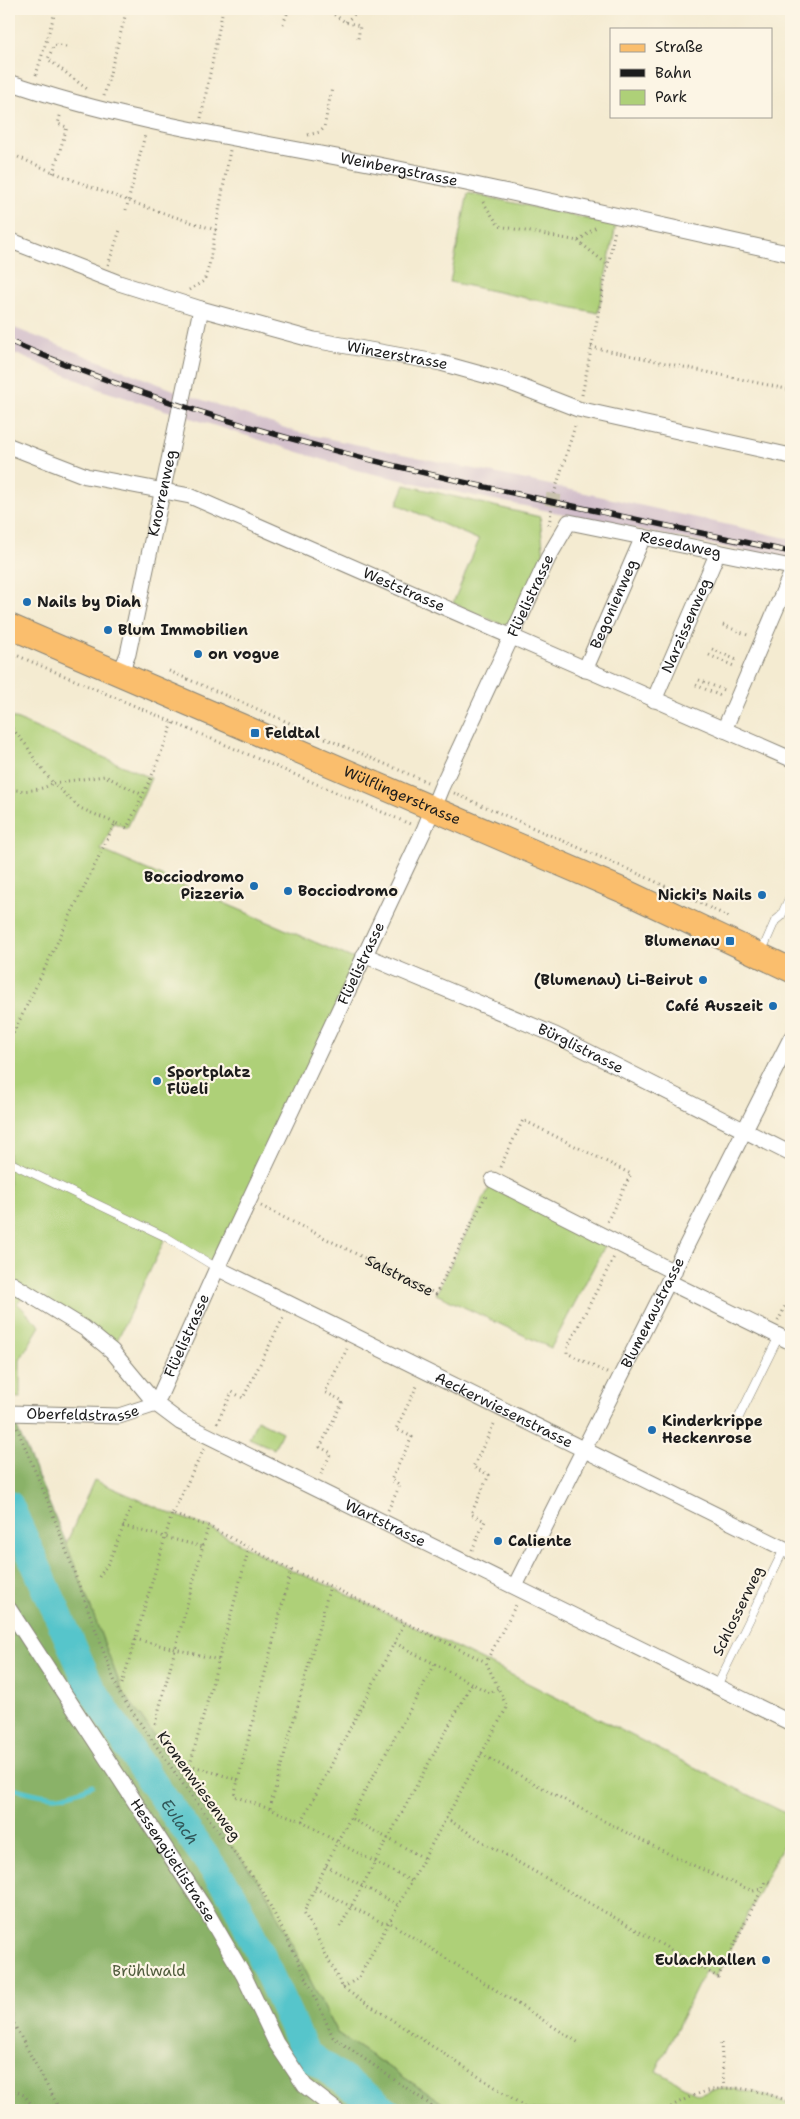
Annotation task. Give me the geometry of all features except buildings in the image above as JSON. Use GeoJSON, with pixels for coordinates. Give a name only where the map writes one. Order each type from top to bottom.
{"type":"FeatureCollection","features":[{"type":"Feature","properties":{"kind":"main road","name":"Wülflingerstrasse"},"geometry":{"type":"LineString","coordinates":[[9,626],[624,891],[791,970]]}},
{"type":"Feature","properties":{"kind":"street","name":"Weinbergstrasse"},"geometry":{"type":"LineString","coordinates":[[9,82],[31,90],[198,131],[394,168],[791,254]]}},
{"type":"Feature","properties":{"kind":"street","name":"Winzerstrasse"},"geometry":{"type":"LineString","coordinates":[[9,240],[119,283],[201,310],[314,340],[441,363],[506,381],[578,410],[791,456]]}},
{"type":"Feature","properties":{"kind":"street","name":"Knorrenweg"},"geometry":{"type":"LineString","coordinates":[[120,674],[128,654],[201,310]]}},
{"type":"Feature","properties":{"kind":"street","name":"Weststrasse"},"geometry":{"type":"LineString","coordinates":[[9,446],[86,476],[190,496],[791,759]]}},
{"type":"Feature","properties":{"kind":"street","name":"Flüelistrasse"},"geometry":{"type":"LineString","coordinates":[[156,1404],[217,1268],[424,830],[431,809],[548,558],[569,522]]}},
{"type":"Feature","properties":{"kind":"street","name":"Resedaweg"},"geometry":{"type":"LineString","coordinates":[[569,522],[791,567]]}},
{"type":"Feature","properties":{"kind":"street","name":"Begonienweg"},"geometry":{"type":"LineString","coordinates":[[585,670],[643,537]]}},
{"type":"Feature","properties":{"kind":"street","name":"Narzissenweg"},"geometry":{"type":"LineString","coordinates":[[654,700],[718,552]]}},
{"type":"Feature","properties":{"kind":"street"},"geometry":{"type":"LineString","coordinates":[[724,730],[791,574]]}},
{"type":"Feature","properties":{"kind":"street","name":"Bürglistrasse"},"geometry":{"type":"LineString","coordinates":[[364,955],[555,1035],[791,1154]]}},
{"type":"Feature","properties":{"kind":"street","name":"Blumenaustrasse"},"geometry":{"type":"LineString","coordinates":[[519,1588],[583,1448],[791,1038]]}},
{"type":"Feature","properties":{"kind":"street"},"geometry":{"type":"LineString","coordinates":[[494,1180],[620,1246],[671,1277],[783,1333]]}},
{"type":"Feature","properties":{"kind":"street","name":"Aeckerwiesenstrasse"},"geometry":{"type":"LineString","coordinates":[[217,1268],[787,1550]]}},
{"type":"Feature","properties":{"kind":"street","name":"Wartstrasse"},"geometry":{"type":"LineString","coordinates":[[9,1282],[84,1328],[112,1351],[156,1404],[180,1422],[213,1430],[519,1588],[791,1723]]}},
{"type":"Feature","properties":{"kind":"street","name":"Oberfeldstrasse"},"geometry":{"type":"LineString","coordinates":[[12,1418],[119,1416],[156,1404]]}},
{"type":"Feature","properties":{"kind":"street","name":"Hessengüetlistrasse"},"geometry":{"type":"LineString","coordinates":[[9,1609],[205,1909],[244,1976],[276,2044],[305,2086],[336,2110]]}},
{"type":"Feature","properties":{"kind":"lane"},"geometry":{"type":"LineString","coordinates":[[760,954],[775,921],[781,916],[791,894]]}},
{"type":"Feature","properties":{"kind":"lane"},"geometry":{"type":"LineString","coordinates":[[9,1162],[166,1237],[217,1268]]}},
{"type":"Feature","properties":{"kind":"lane"},"geometry":{"type":"LineString","coordinates":[[738,1419],[783,1333]]}},
{"type":"Feature","properties":{"kind":"lane","name":"Schlosserweg"},"geometry":{"type":"LineString","coordinates":[[717,1686],[787,1550]]}},
{"type":"Feature","properties":{"kind":"path"},"geometry":{"type":"LineString","coordinates":[[31,90],[56,9]]}},
{"type":"Feature","properties":{"kind":"path"},"geometry":{"type":"LineString","coordinates":[[101,108],[127,9]]}},
{"type":"Feature","properties":{"kind":"path"},"geometry":{"type":"LineString","coordinates":[[198,131],[223,9]]}},
{"type":"Feature","properties":{"kind":"path"},"geometry":{"type":"LineString","coordinates":[[283,24],[289,9]]}},
{"type":"Feature","properties":{"kind":"path"},"geometry":{"type":"LineString","coordinates":[[326,9],[345,22],[360,26],[358,39]]}},
{"type":"Feature","properties":{"kind":"path"},"geometry":{"type":"LineString","coordinates":[[345,22],[360,9]]}},
{"type":"Feature","properties":{"kind":"path"},"geometry":{"type":"LineString","coordinates":[[66,46],[54,45],[48,59],[95,95],[101,108]]}},
{"type":"Feature","properties":{"kind":"path"},"geometry":{"type":"LineString","coordinates":[[306,135],[320,132],[324,128],[332,88]]}},
{"type":"Feature","properties":{"kind":"path"},"geometry":{"type":"LineString","coordinates":[[53,173],[67,127],[58,124],[62,112]]}},
{"type":"Feature","properties":{"kind":"path"},"geometry":{"type":"LineString","coordinates":[[126,210],[149,120]]}},
{"type":"Feature","properties":{"kind":"path"},"geometry":{"type":"LineString","coordinates":[[196,294],[187,292],[204,281],[216,230],[233,137]]}},
{"type":"Feature","properties":{"kind":"path"},"geometry":{"type":"LineString","coordinates":[[9,153],[53,173],[128,202],[216,230]]}},
{"type":"Feature","properties":{"kind":"path"},"geometry":{"type":"LineString","coordinates":[[479,196],[499,226],[578,241],[608,266]]}},
{"type":"Feature","properties":{"kind":"path"},"geometry":{"type":"LineString","coordinates":[[578,241],[602,222]]}},
{"type":"Feature","properties":{"kind":"path"},"geometry":{"type":"LineString","coordinates":[[108,267],[120,230]]}},
{"type":"Feature","properties":{"kind":"path"},"geometry":{"type":"LineString","coordinates":[[585,380],[614,235]]}},
{"type":"Feature","properties":{"kind":"path"},"geometry":{"type":"LineString","coordinates":[[99,264],[115,269]]}},
{"type":"Feature","properties":{"kind":"path"},"geometry":{"type":"LineString","coordinates":[[591,347],[791,390]]}},
{"type":"Feature","properties":{"kind":"path"},"geometry":{"type":"LineString","coordinates":[[554,494],[573,438],[578,410]]}},
{"type":"Feature","properties":{"kind":"path"},"geometry":{"type":"LineString","coordinates":[[723,625],[762,642]]}},
{"type":"Feature","properties":{"kind":"path"},"geometry":{"type":"LineString","coordinates":[[712,649],[750,669]]}},
{"type":"Feature","properties":{"kind":"path"},"geometry":{"type":"LineString","coordinates":[[9,652],[414,826]]}},
{"type":"Feature","properties":{"kind":"path"},"geometry":{"type":"LineString","coordinates":[[710,655],[750,669]]}},
{"type":"Feature","properties":{"kind":"path"},"geometry":{"type":"LineString","coordinates":[[699,680],[737,700]]}},
{"type":"Feature","properties":{"kind":"path"},"geometry":{"type":"LineString","coordinates":[[696,685],[737,700]]}},
{"type":"Feature","properties":{"kind":"path"},"geometry":{"type":"LineString","coordinates":[[9,725],[54,783],[80,808],[128,828],[173,723]]}},
{"type":"Feature","properties":{"kind":"path"},"geometry":{"type":"LineString","coordinates":[[9,789],[35,790],[54,783],[105,776],[143,795]]}},
{"type":"Feature","properties":{"kind":"path"},"geometry":{"type":"LineString","coordinates":[[9,1042],[114,823]]}},
{"type":"Feature","properties":{"kind":"path","name":"Salstrasse"},"geometry":{"type":"LineString","coordinates":[[250,1200],[436,1294],[524,1120],[631,1174],[600,1236]]}},
{"type":"Feature","properties":{"kind":"path"},"geometry":{"type":"LineString","coordinates":[[608,1374],[567,1352],[567,1348],[620,1246]]}},
{"type":"Feature","properties":{"kind":"path"},"geometry":{"type":"LineString","coordinates":[[791,1272],[788,1278],[791,1280]]}},
{"type":"Feature","properties":{"kind":"path"},"geometry":{"type":"LineString","coordinates":[[783,1333],[791,1294]]}},
{"type":"Feature","properties":{"kind":"path"},"geometry":{"type":"LineString","coordinates":[[122,1684],[172,1514],[232,1392],[243,1398],[290,1304]]}},
{"type":"Feature","properties":{"kind":"path"},"geometry":{"type":"LineString","coordinates":[[320,1476],[331,1453],[320,1447],[343,1400],[325,1392],[354,1335]]}},
{"type":"Feature","properties":{"kind":"path"},"geometry":{"type":"LineString","coordinates":[[388,1510],[400,1485],[391,1480],[412,1437],[396,1429],[425,1370]]}},
{"type":"Feature","properties":{"kind":"path"},"geometry":{"type":"LineString","coordinates":[[471,1551],[485,1521],[471,1514],[489,1475],[473,1467],[502,1408]]}},
{"type":"Feature","properties":{"kind":"path","name":"Kronenwiesenweg"},"geometry":{"type":"LineString","coordinates":[[12,1418],[49,1504],[119,1693],[188,1791],[260,1888],[298,1960],[333,2037],[438,2110]]}},
{"type":"Feature","properties":{"kind":"path"},"geometry":{"type":"LineString","coordinates":[[99,1577],[109,1562],[131,1508]]}},
{"type":"Feature","properties":{"kind":"path"},"geometry":{"type":"LineString","coordinates":[[172,1514],[208,1526],[291,1570],[330,1586],[404,1624],[486,1662],[507,1707],[359,1977],[343,1988]]}},
{"type":"Feature","properties":{"kind":"path"},"geometry":{"type":"LineString","coordinates":[[124,1526],[203,1547]]}},
{"type":"Feature","properties":{"kind":"path"},"geometry":{"type":"LineString","coordinates":[[155,1724],[208,1526]]}},
{"type":"Feature","properties":{"kind":"path"},"geometry":{"type":"LineString","coordinates":[[238,1780],[190,1765],[249,1548]]}},
{"type":"Feature","properties":{"kind":"path"},"geometry":{"type":"LineString","coordinates":[[291,1570],[234,1796],[302,1821],[411,1881]]}},
{"type":"Feature","properties":{"kind":"path"},"geometry":{"type":"LineString","coordinates":[[270,1808],[330,1586]]}},
{"type":"Feature","properties":{"kind":"path"},"geometry":{"type":"LineString","coordinates":[[486,1662],[519,1588]]}},
{"type":"Feature","properties":{"kind":"path"},"geometry":{"type":"LineString","coordinates":[[302,1821],[404,1624]]}},
{"type":"Feature","properties":{"kind":"path"},"geometry":{"type":"LineString","coordinates":[[135,1639],[219,1660]]}},
{"type":"Feature","properties":{"kind":"path"},"geometry":{"type":"LineString","coordinates":[[395,1643],[490,1693],[498,1688]]}},
{"type":"Feature","properties":{"kind":"path"},"geometry":{"type":"LineString","coordinates":[[435,1664],[338,1842],[304,1912],[343,1988],[530,2110]]}},
{"type":"Feature","properties":{"kind":"path"},"geometry":{"type":"LineString","coordinates":[[340,1927],[472,1683]]}},
{"type":"Feature","properties":{"kind":"path"},"geometry":{"type":"LineString","coordinates":[[481,1754],[590,1814],[703,1871],[753,1891],[762,1889]]}},
{"type":"Feature","properties":{"kind":"path"},"geometry":{"type":"LineString","coordinates":[[446,1818],[483,1842],[718,1977],[766,1881],[773,1883]]}},
{"type":"Feature","properties":{"kind":"path"},"geometry":{"type":"LineString","coordinates":[[352,1819],[424,1858]]}},
{"type":"Feature","properties":{"kind":"path"},"geometry":{"type":"LineString","coordinates":[[326,1866],[398,1905]]}},
{"type":"Feature","properties":{"kind":"path"},"geometry":{"type":"LineString","coordinates":[[315,1888],[383,1924],[389,1922]]}},
{"type":"Feature","properties":{"kind":"path"},"geometry":{"type":"LineString","coordinates":[[389,1922],[579,2043]]}},
{"type":"Feature","properties":{"kind":"path"},"geometry":{"type":"LineString","coordinates":[[9,2015],[60,2110]]}},
{"type":"Feature","properties":{"kind":"path"},"geometry":{"type":"LineString","coordinates":[[721,2044],[724,2088]]}},
{"type":"Feature","properties":{"kind":"path"},"geometry":{"type":"LineString","coordinates":[[9,2088],[24,2095],[36,2110]]}},
{"type":"Feature","properties":{"kind":"path"},"geometry":{"type":"LineString","coordinates":[[667,2110],[673,2105],[698,2094],[724,2088],[756,2090],[791,2102]]}},
{"type":"Feature","properties":{"kind":"shaded area"},"geometry":{"type":"Polygon","coordinates":[[[9,326],[179,392],[297,432],[545,484],[791,539],[791,561],[356,470],[101,390],[9,351],[9,326]]]}},
{"type":"Feature","properties":{"kind":"green space"},"geometry":{"type":"Polygon","coordinates":[[[468,193],[616,225],[598,313],[450,282],[468,193]]]}},
{"type":"Feature","properties":{"kind":"green space"},"geometry":{"type":"Polygon","coordinates":[[[405,485],[540,517],[544,558],[514,624],[505,626],[453,603],[479,540],[397,504],[405,485]]]}},
{"type":"Feature","properties":{"kind":"green space","name":"Sportplatz Flüeli"},"geometry":{"type":"Polygon","coordinates":[[[9,716],[151,778],[127,828],[114,823],[101,850],[361,962],[217,1268],[166,1237],[112,1351],[9,1282],[9,716]]]}},
{"type":"Feature","properties":{"kind":"green space"},"geometry":{"type":"Polygon","coordinates":[[[493,1180],[608,1240],[551,1348],[436,1294],[493,1180]]]}},
{"type":"Feature","properties":{"kind":"green space"},"geometry":{"type":"Polygon","coordinates":[[[9,1287],[22,1298],[17,1303],[40,1326],[20,1360],[20,1398],[9,1397],[9,1287]]]}},
{"type":"Feature","properties":{"kind":"green space","name":"Brühlwald"},"geometry":{"type":"Polygon","coordinates":[[[9,1419],[15,1423],[67,1545],[122,1690],[224,1836],[264,1889],[337,2033],[453,2110],[9,2110],[9,1419]]]}},
{"type":"Feature","properties":{"kind":"green space"},"geometry":{"type":"Polygon","coordinates":[[[257,1420],[282,1432],[274,1449],[249,1438],[257,1420]]]}},
{"type":"Feature","properties":{"kind":"green space"},"geometry":{"type":"Polygon","coordinates":[[[94,1480],[172,1514],[208,1527],[291,1570],[330,1586],[486,1662],[791,1816],[791,1829],[716,1977],[705,1971],[656,2071],[698,2094],[711,2090],[737,2088],[737,2091],[754,2092],[791,2104],[791,2110],[453,2110],[337,2033],[264,1889],[224,1836],[122,1690],[66,1544],[94,1480]]]}},
{"type":"Feature","properties":{"kind":"waterway","name":"Eulach"},"geometry":{"type":"LineString","coordinates":[[9,1505],[89,1684],[135,1758],[233,1896],[306,2054],[386,2110]]}},
{"type":"Feature","properties":{"kind":"waterway"},"geometry":{"type":"LineString","coordinates":[[128,1762],[135,1758]]}},
{"type":"Feature","properties":{"kind":"waterway"},"geometry":{"type":"LineString","coordinates":[[9,1787],[41,1795],[60,1796],[80,1791],[92,1785]]}},
{"type":"Feature","properties":{"kind":"tunnel"},"geometry":{"type":"LineString","coordinates":[[552,506],[554,494]]}},
{"type":"Feature","properties":{"kind":"railway"},"geometry":{"type":"LineString","coordinates":[[9,341],[103,379],[199,412],[296,440],[394,466],[493,489],[791,552]]}},
{"type":"Feature","properties":{"kind":"place","name":"Nails by Diah"},"geometry":{"type":"Point","coordinates":[27,602]}},
{"type":"Feature","properties":{"kind":"place","name":"Blum Immobilien"},"geometry":{"type":"Point","coordinates":[108,630]}},
{"type":"Feature","properties":{"kind":"place","name":"on vogue"},"geometry":{"type":"Point","coordinates":[198,654]}},
{"type":"Feature","properties":{"kind":"place","name":"Feldtal"},"geometry":{"type":"Point","coordinates":[255,733]}},
{"type":"Feature","properties":{"kind":"place","name":"Bocciodromo Pizzeria"},"geometry":{"type":"Point","coordinates":[254,886]}},
{"type":"Feature","properties":{"kind":"place","name":"Bocciodromo"},"geometry":{"type":"Point","coordinates":[288,891]}},
{"type":"Feature","properties":{"kind":"place","name":"Nicki's Nails"},"geometry":{"type":"Point","coordinates":[762,895]}},
{"type":"Feature","properties":{"kind":"place","name":"Blumenau"},"geometry":{"type":"Point","coordinates":[730,941]}},
{"type":"Feature","properties":{"kind":"place","name":"(Blumenau) Li-Beirut"},"geometry":{"type":"Point","coordinates":[703,980]}},
{"type":"Feature","properties":{"kind":"place","name":"Café Auszeit"},"geometry":{"type":"Point","coordinates":[773,1006]}},
{"type":"Feature","properties":{"kind":"place","name":"Sportplatz Flüeli"},"geometry":{"type":"Point","coordinates":[157,1081]}},
{"type":"Feature","properties":{"kind":"place","name":"Kinderkrippe Heckenrose"},"geometry":{"type":"Point","coordinates":[652,1430]}},
{"type":"Feature","properties":{"kind":"place","name":"Caliente"},"geometry":{"type":"Point","coordinates":[498,1541]}},
{"type":"Feature","properties":{"kind":"place","name":"Eulachhallen"},"geometry":{"type":"Point","coordinates":[766,1960]}}]}
